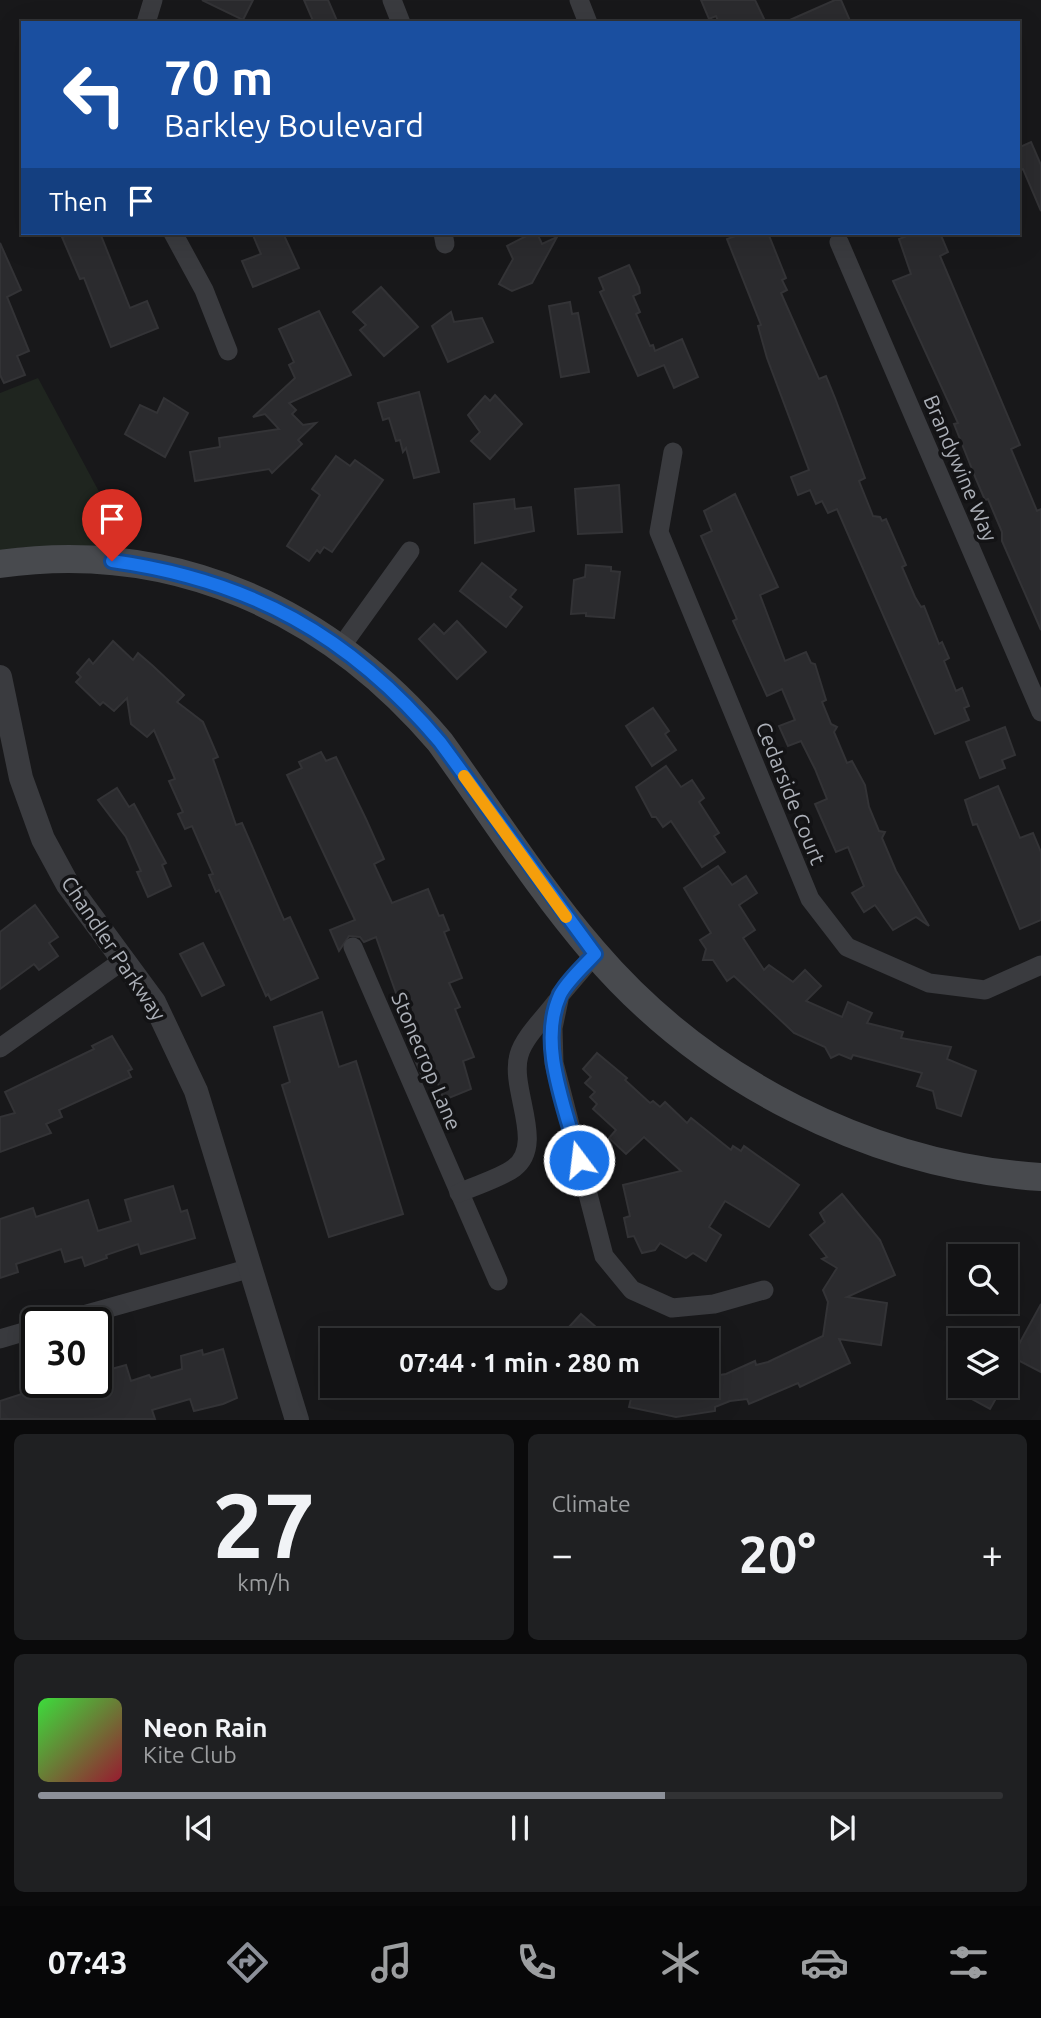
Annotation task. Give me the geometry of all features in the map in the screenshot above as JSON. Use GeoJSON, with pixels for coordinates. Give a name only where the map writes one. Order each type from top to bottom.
{"type":"FeatureCollection","features":[{"type":"Feature","properties":{"kind":"main road"},"geometry":{"type":"LineString","coordinates":[[0,564],[63,559],[160,568],[208,580],[262,601],[341,647],[390,687],[440,742],[595,954],[658,1017],[712,1059],[775,1099],[821,1122],[924,1158],[969,1168],[1041,1177]]}},
{"type":"Feature","properties":{"kind":"street"},"geometry":{"type":"LineString","coordinates":[[147,21],[153,0]]}},
{"type":"Feature","properties":{"kind":"street"},"geometry":{"type":"LineString","coordinates":[[392,0],[400,21]]}},
{"type":"Feature","properties":{"kind":"street"},"geometry":{"type":"LineString","coordinates":[[579,0],[588,21]]}},
{"type":"Feature","properties":{"kind":"street"},"geometry":{"type":"LineString","coordinates":[[174,235],[209,299],[228,351]]}},
{"type":"Feature","properties":{"kind":"street","name":"Brandywine Way"},"geometry":{"type":"LineString","coordinates":[[839,242],[1041,712]]}},
{"type":"Feature","properties":{"kind":"street","name":"Cedarside Court"},"geometry":{"type":"LineString","coordinates":[[673,452],[659,532],[810,900],[847,947],[929,983],[985,989],[1041,965]]}},
{"type":"Feature","properties":{"kind":"street"},"geometry":{"type":"LineString","coordinates":[[341,647],[410,551]]}},
{"type":"Feature","properties":{"kind":"street","name":"Chandler Parkway"},"geometry":{"type":"LineString","coordinates":[[0,677],[7,754],[43,839],[68,885],[125,959],[154,1002],[185,1064],[297,1419]]}},
{"type":"Feature","properties":{"kind":"street","name":"Stonecrop Lane"},"geometry":{"type":"LineString","coordinates":[[353,947],[498,1281]]}},
{"type":"Feature","properties":{"kind":"street"},"geometry":{"type":"LineString","coordinates":[[460,1193],[516,1168],[526,1151],[530,1133],[516,1075],[519,1052],[595,954]]}},
{"type":"Feature","properties":{"kind":"street"},"geometry":{"type":"LineString","coordinates":[[0,1048],[125,959]]}},
{"type":"Feature","properties":{"kind":"street"},"geometry":{"type":"LineString","coordinates":[[561,995],[553,1028],[554,1063],[604,1256],[632,1290],[671,1307],[714,1304],[764,1290]]}},
{"type":"Feature","properties":{"kind":"street"},"geometry":{"type":"LineString","coordinates":[[112,1307],[251,1268]]}},
{"type":"Feature","properties":{"kind":"street"},"geometry":{"type":"LineString","coordinates":[[0,1339],[21,1333]]}},
{"type":"Feature","properties":{"kind":"shaded area"},"geometry":{"type":"Polygon","coordinates":[[[38,378],[111,514],[106,549],[24,547],[0,551],[0,393],[38,378]]]}},
{"type":"Feature","properties":{"kind":"building"},"geometry":{"type":"Polygon","coordinates":[[[202,0],[253,0],[243,20],[202,0]]]}},
{"type":"Feature","properties":{"kind":"building"},"geometry":{"type":"Polygon","coordinates":[[[304,0],[328,0],[337,21],[313,21],[304,0]]]}},
{"type":"Feature","properties":{"kind":"building"},"geometry":{"type":"Polygon","coordinates":[[[701,0],[755,0],[765,21],[718,21],[716,16],[709,19],[701,0]]]}},
{"type":"Feature","properties":{"kind":"building"},"geometry":{"type":"Polygon","coordinates":[[[835,0],[841,0],[850,21],[788,21],[835,0]]]}},
{"type":"Feature","properties":{"kind":"building"},"geometry":{"type":"Polygon","coordinates":[[[1031,142],[1041,165],[1041,211],[1023,169],[1020,170],[1020,147],[1031,142]]]}},
{"type":"Feature","properties":{"kind":"building"},"geometry":{"type":"Polygon","coordinates":[[[101,235],[130,308],[147,301],[158,328],[111,347],[84,278],[80,279],[62,237],[101,235]]]}},
{"type":"Feature","properties":{"kind":"building"},"geometry":{"type":"Polygon","coordinates":[[[253,235],[284,235],[299,268],[253,287],[242,261],[261,254],[253,235]]]}},
{"type":"Feature","properties":{"kind":"building"},"geometry":{"type":"Polygon","coordinates":[[[528,235],[538,235],[542,244],[557,237],[532,283],[512,291],[499,284],[513,259],[507,246],[528,235]]]}},
{"type":"Feature","properties":{"kind":"building"},"geometry":{"type":"Polygon","coordinates":[[[738,235],[769,235],[786,278],[782,280],[787,290],[781,293],[819,379],[826,376],[865,478],[859,481],[873,516],[880,517],[882,521],[886,519],[906,565],[902,567],[915,597],[921,607],[924,606],[939,644],[942,642],[949,658],[944,661],[956,691],[962,688],[969,706],[964,708],[969,720],[935,734],[837,509],[828,513],[822,501],[816,504],[810,490],[798,495],[791,477],[809,470],[767,358],[758,326],[761,325],[727,239],[738,235]]]}},
{"type":"Feature","properties":{"kind":"building"},"geometry":{"type":"Polygon","coordinates":[[[909,235],[941,235],[948,252],[940,256],[1020,445],[1011,449],[1037,511],[1041,509],[1041,630],[1002,541],[1002,532],[988,499],[985,500],[976,479],[954,424],[958,423],[893,281],[911,274],[899,239],[909,235]]]}},
{"type":"Feature","properties":{"kind":"building"},"geometry":{"type":"Polygon","coordinates":[[[0,243],[21,290],[7,297],[29,351],[17,356],[25,375],[4,383],[0,375],[0,243]]]}},
{"type":"Feature","properties":{"kind":"building"},"geometry":{"type":"Polygon","coordinates":[[[629,265],[640,293],[633,296],[640,312],[636,314],[650,346],[653,345],[655,351],[682,339],[698,377],[674,388],[664,365],[638,376],[600,292],[604,290],[599,278],[629,265]]]}},
{"type":"Feature","properties":{"kind":"building"},"geometry":{"type":"Polygon","coordinates":[[[381,287],[418,327],[384,356],[360,330],[366,325],[353,312],[381,287]]]}},
{"type":"Feature","properties":{"kind":"building"},"geometry":{"type":"Polygon","coordinates":[[[570,302],[572,314],[578,313],[589,372],[561,377],[549,306],[570,302]]]}},
{"type":"Feature","properties":{"kind":"building"},"geometry":{"type":"Polygon","coordinates":[[[319,311],[351,375],[289,403],[296,410],[292,414],[303,425],[316,423],[298,440],[302,444],[272,473],[269,469],[195,481],[190,452],[220,447],[219,438],[279,429],[265,414],[253,417],[295,378],[289,365],[294,362],[279,329],[319,311]]]}},
{"type":"Feature","properties":{"kind":"building"},"geometry":{"type":"Polygon","coordinates":[[[451,312],[454,322],[482,318],[493,342],[448,362],[432,326],[451,312]]]}},
{"type":"Feature","properties":{"kind":"building"},"geometry":{"type":"Polygon","coordinates":[[[419,392],[439,472],[414,478],[406,448],[403,452],[400,440],[396,441],[389,418],[383,420],[378,403],[419,392]]]}},
{"type":"Feature","properties":{"kind":"building"},"geometry":{"type":"Polygon","coordinates":[[[495,395],[522,424],[490,459],[471,441],[480,432],[468,415],[485,396],[490,401],[495,395]]]}},
{"type":"Feature","properties":{"kind":"building"},"geometry":{"type":"Polygon","coordinates":[[[164,398],[188,413],[165,457],[125,434],[140,405],[157,413],[164,398]]]}},
{"type":"Feature","properties":{"kind":"building"},"geometry":{"type":"Polygon","coordinates":[[[336,456],[350,466],[355,460],[383,480],[332,552],[324,547],[320,553],[317,550],[309,561],[287,546],[320,495],[312,489],[336,456]]]}},
{"type":"Feature","properties":{"kind":"building"},"geometry":{"type":"Polygon","coordinates":[[[619,485],[622,532],[578,534],[575,489],[619,485]]]}},
{"type":"Feature","properties":{"kind":"building"},"geometry":{"type":"Polygon","coordinates":[[[735,494],[778,587],[760,595],[785,661],[806,652],[811,663],[815,664],[826,700],[822,702],[831,724],[837,727],[834,732],[847,763],[852,761],[865,785],[869,807],[879,831],[885,832],[882,838],[896,871],[929,926],[916,917],[893,930],[875,905],[864,912],[852,893],[864,886],[848,847],[836,852],[815,804],[827,799],[815,769],[801,741],[788,746],[779,726],[795,720],[782,689],[767,696],[733,621],[737,619],[701,536],[712,531],[704,511],[735,494]]]}},
{"type":"Feature","properties":{"kind":"building"},"geometry":{"type":"Polygon","coordinates":[[[514,499],[515,509],[531,507],[534,531],[475,543],[474,504],[514,499]]]}},
{"type":"Feature","properties":{"kind":"building"},"geometry":{"type":"Polygon","coordinates":[[[482,563],[516,590],[510,597],[522,607],[506,627],[460,591],[482,563]]]}},
{"type":"Feature","properties":{"kind":"building"},"geometry":{"type":"Polygon","coordinates":[[[586,565],[611,567],[611,571],[620,572],[614,618],[586,616],[586,613],[571,614],[574,580],[585,577],[586,565]]]}},
{"type":"Feature","properties":{"kind":"building"},"geometry":{"type":"Polygon","coordinates":[[[457,621],[486,652],[457,679],[419,639],[434,624],[444,634],[457,621]]]}},
{"type":"Feature","properties":{"kind":"building"},"geometry":{"type":"Polygon","coordinates":[[[113,641],[133,660],[138,653],[153,666],[184,695],[177,702],[203,722],[218,757],[213,759],[236,825],[242,823],[284,920],[290,917],[318,978],[271,1000],[268,994],[266,996],[219,890],[216,892],[209,875],[213,874],[192,826],[185,829],[178,814],[183,812],[169,781],[175,779],[154,730],[147,737],[131,724],[127,698],[114,711],[103,702],[100,705],[76,682],[81,677],[77,673],[89,659],[93,664],[113,641]]]}},
{"type":"Feature","properties":{"kind":"building"},"geometry":{"type":"Polygon","coordinates":[[[653,708],[669,731],[665,734],[676,750],[652,766],[626,726],[653,708]]]}},
{"type":"Feature","properties":{"kind":"building"},"geometry":{"type":"Polygon","coordinates":[[[1005,727],[1015,755],[1002,760],[1005,768],[980,778],[966,742],[1005,727]]]}},
{"type":"Feature","properties":{"kind":"building"},"geometry":{"type":"Polygon","coordinates":[[[321,752],[326,761],[336,757],[366,819],[384,859],[374,864],[392,903],[428,889],[439,916],[443,915],[449,930],[444,932],[462,978],[449,983],[460,1007],[455,1009],[474,1057],[463,1061],[471,1089],[444,1100],[436,1078],[425,1083],[415,1060],[420,1058],[400,1011],[402,1010],[376,937],[364,942],[360,937],[349,936],[339,951],[330,930],[355,920],[287,775],[302,768],[299,762],[321,752]]]}},
{"type":"Feature","properties":{"kind":"building"},"geometry":{"type":"Polygon","coordinates":[[[666,766],[681,787],[692,780],[704,798],[699,802],[719,833],[714,836],[725,852],[702,867],[671,821],[663,827],[656,817],[652,817],[636,787],[666,766]]]}},
{"type":"Feature","properties":{"kind":"building"},"geometry":{"type":"Polygon","coordinates":[[[998,786],[1020,838],[1033,833],[1041,852],[1041,920],[1020,929],[977,824],[973,825],[965,800],[998,786]]]}},
{"type":"Feature","properties":{"kind":"building"},"geometry":{"type":"Polygon","coordinates":[[[117,788],[129,807],[134,804],[166,863],[162,865],[171,886],[148,897],[137,872],[141,871],[126,837],[98,800],[117,788]]]}},
{"type":"Feature","properties":{"kind":"building"},"geometry":{"type":"Polygon","coordinates":[[[718,866],[732,885],[746,876],[757,893],[739,905],[755,930],[743,938],[764,970],[769,965],[793,982],[805,970],[821,986],[806,1001],[842,1017],[848,1002],[872,1013],[867,1023],[903,1032],[901,1038],[951,1047],[947,1059],[976,1071],[961,1116],[937,1108],[933,1091],[917,1086],[922,1073],[853,1055],[851,1059],[839,1054],[831,1058],[825,1047],[794,1033],[734,976],[727,981],[713,960],[703,960],[706,949],[700,940],[711,933],[684,888],[718,866]]]}},
{"type":"Feature","properties":{"kind":"building"},"geometry":{"type":"Polygon","coordinates":[[[35,905],[58,937],[49,943],[58,956],[39,970],[34,964],[0,989],[0,932],[35,905]]]}},
{"type":"Feature","properties":{"kind":"building"},"geometry":{"type":"Polygon","coordinates":[[[203,943],[224,985],[202,996],[180,954],[203,943]]]}},
{"type":"Feature","properties":{"kind":"building"},"geometry":{"type":"Polygon","coordinates":[[[322,1012],[339,1067],[356,1061],[403,1214],[329,1237],[282,1085],[290,1082],[274,1027],[322,1012]]]}},
{"type":"Feature","properties":{"kind":"building"},"geometry":{"type":"Polygon","coordinates":[[[112,1036],[132,1069],[128,1071],[131,1077],[59,1110],[62,1117],[46,1124],[51,1133],[0,1152],[0,1117],[15,1113],[5,1092],[94,1049],[92,1046],[112,1036]]]}},
{"type":"Feature","properties":{"kind":"building"},"geometry":{"type":"Polygon","coordinates":[[[597,1053],[627,1078],[625,1080],[650,1103],[653,1101],[660,1107],[665,1102],[687,1123],[691,1118],[731,1150],[733,1146],[741,1151],[744,1146],[799,1185],[769,1227],[725,1201],[709,1227],[721,1235],[706,1261],[693,1253],[686,1258],[660,1243],[655,1250],[642,1253],[634,1236],[628,1237],[624,1218],[630,1216],[623,1185],[681,1171],[644,1137],[626,1154],[609,1138],[616,1130],[593,1109],[597,1104],[590,1097],[595,1092],[585,1083],[591,1077],[583,1069],[597,1053]]]}},
{"type":"Feature","properties":{"kind":"building"},"geometry":{"type":"Polygon","coordinates":[[[173,1186],[181,1212],[187,1210],[195,1238],[141,1254],[138,1244],[106,1255],[107,1258],[85,1266],[82,1257],[65,1262],[61,1249],[16,1264],[18,1272],[0,1278],[0,1219],[33,1208],[36,1217],[88,1200],[98,1231],[131,1221],[125,1200],[173,1186]]]}},
{"type":"Feature","properties":{"kind":"building"},"geometry":{"type":"Polygon","coordinates":[[[842,1194],[880,1240],[895,1275],[847,1297],[887,1303],[881,1345],[839,1339],[850,1363],[800,1387],[798,1383],[749,1404],[747,1399],[730,1401],[715,1407],[715,1411],[676,1417],[629,1407],[631,1398],[719,1398],[719,1375],[755,1361],[756,1365],[768,1362],[823,1336],[828,1302],[823,1290],[837,1268],[822,1259],[827,1257],[810,1235],[825,1222],[820,1213],[842,1194]]]}},
{"type":"Feature","properties":{"kind":"building"},"geometry":{"type":"Polygon","coordinates":[[[1041,1304],[1041,1372],[1018,1360],[1018,1346],[1041,1304]]]}},
{"type":"Feature","properties":{"kind":"building"},"geometry":{"type":"Polygon","coordinates":[[[581,1314],[597,1328],[568,1328],[581,1314]]]}},
{"type":"Feature","properties":{"kind":"building"},"geometry":{"type":"Polygon","coordinates":[[[223,1349],[237,1398],[194,1411],[190,1399],[152,1410],[155,1419],[0,1419],[0,1401],[21,1394],[21,1398],[112,1398],[112,1369],[126,1365],[131,1381],[149,1375],[151,1378],[182,1369],[181,1356],[202,1350],[203,1355],[223,1349]]]}},
{"type":"Feature","properties":{"kind":"building"},"geometry":{"type":"Polygon","coordinates":[[[970,1398],[996,1398],[990,1409],[970,1398]]]}},
{"type":"Feature","properties":{"kind":"slow traffic"},"geometry":{"type":"LineString","coordinates":[[464,776],[566,917]]}},
{"type":"Feature","properties":{"kind":"route"},"geometry":{"type":"LineString","coordinates":[[112,561],[160,568],[208,580],[291,615],[366,666],[413,710],[440,742],[595,954],[561,995],[553,1028],[554,1063],[579,1160]]}}]}
